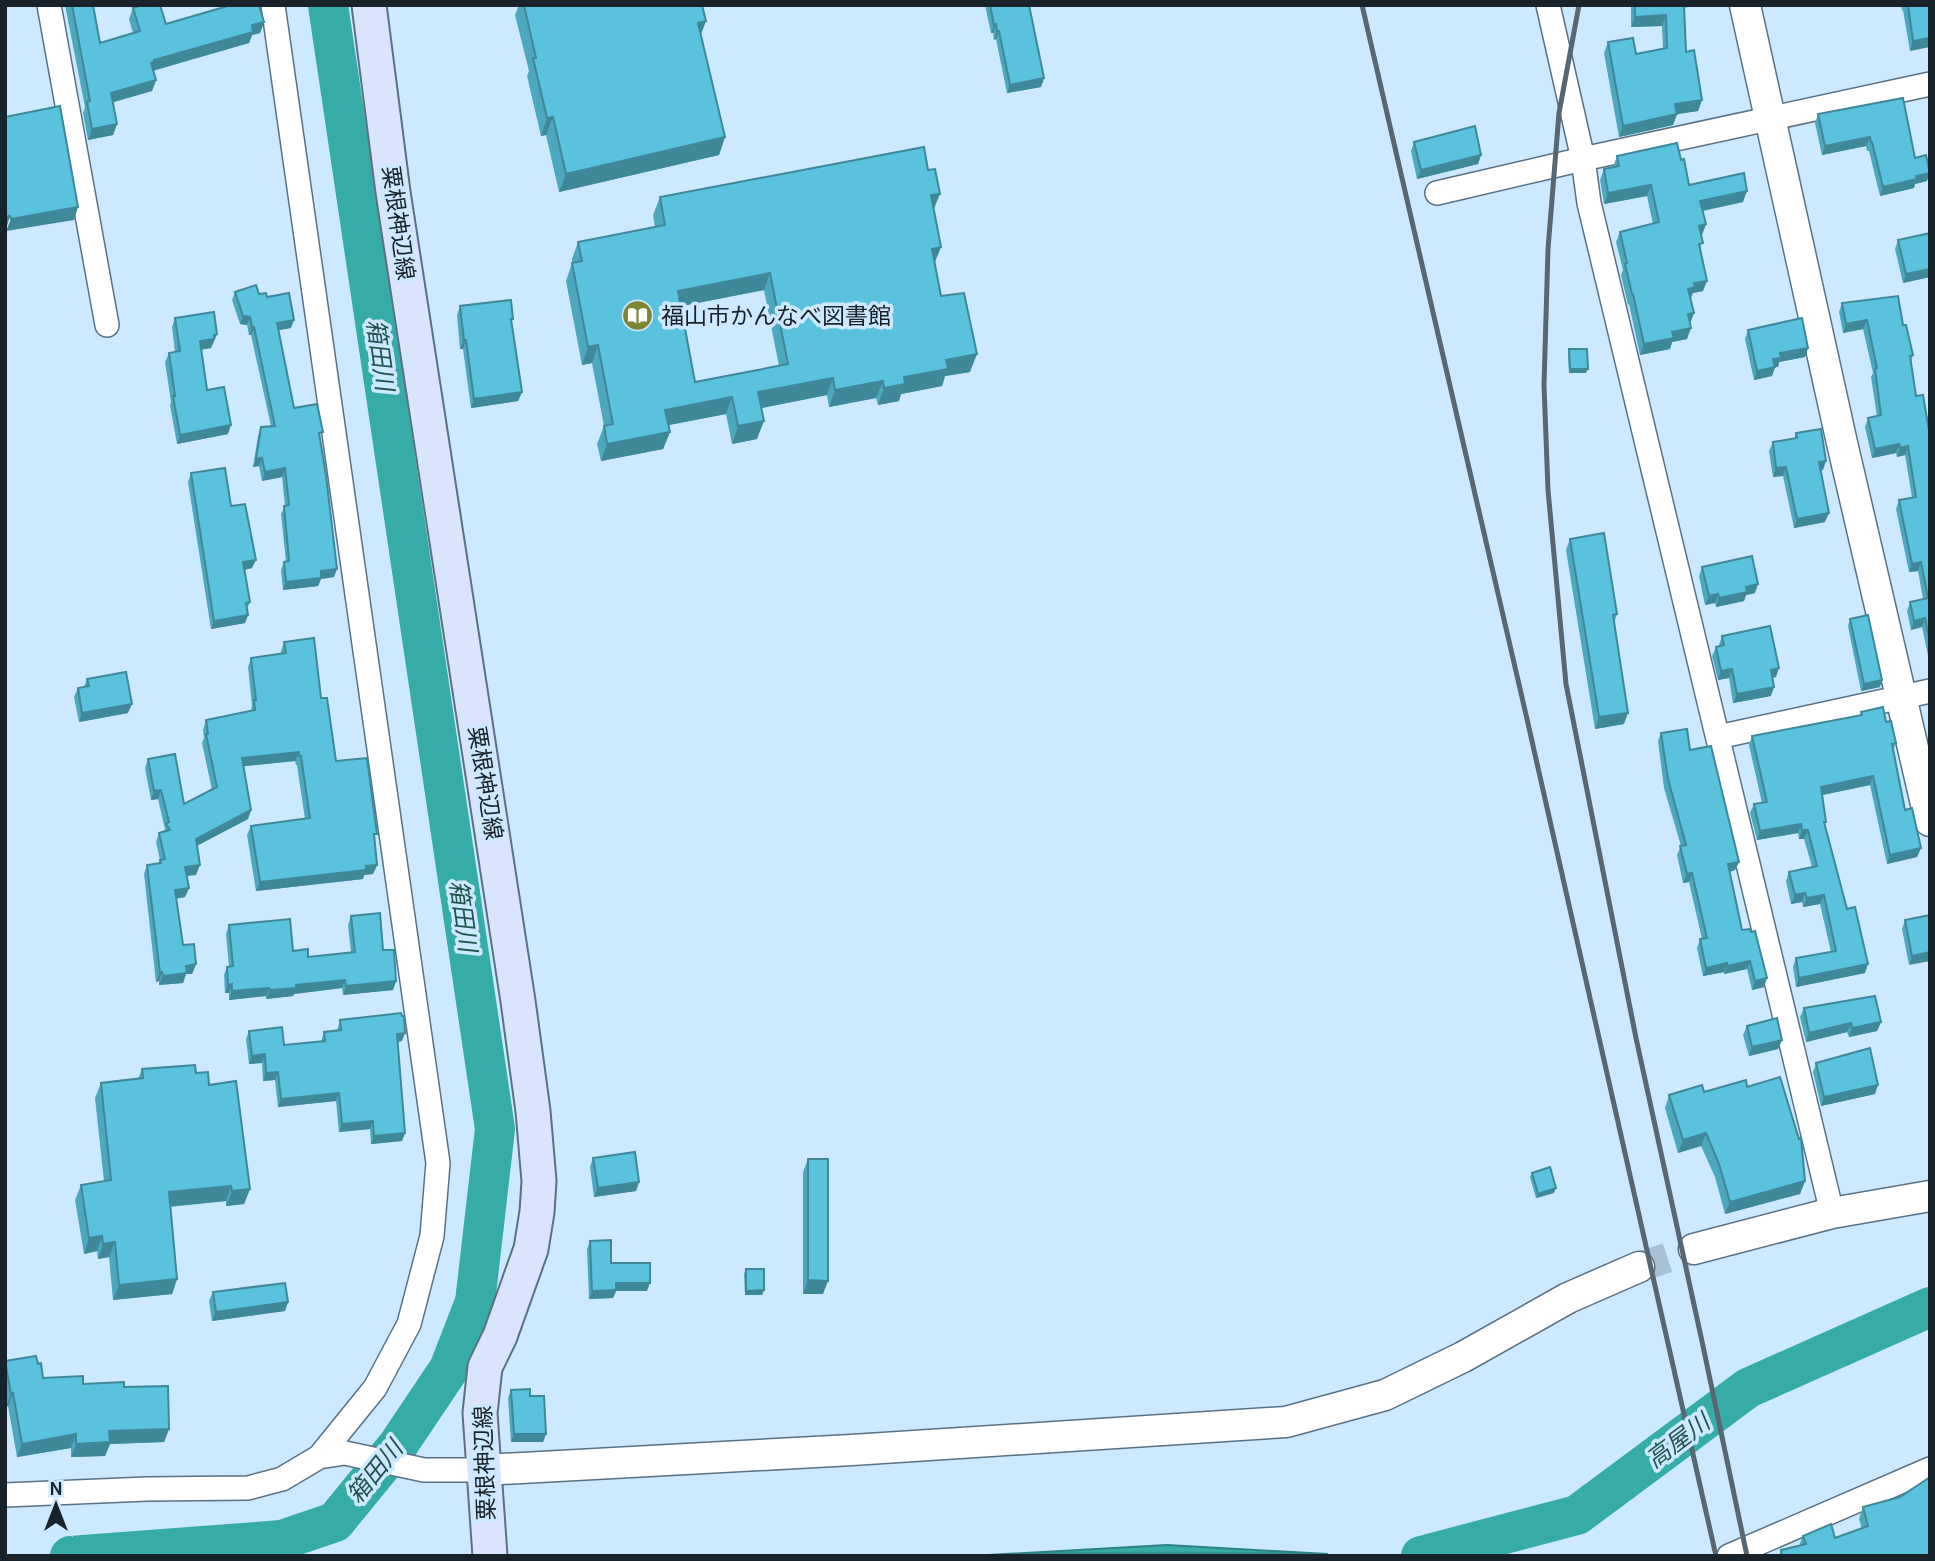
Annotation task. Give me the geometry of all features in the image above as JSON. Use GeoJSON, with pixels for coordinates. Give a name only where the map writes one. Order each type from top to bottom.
{"type":"FeatureCollection","features":[{"type":"Feature","properties":{"kind":"main road","name":"粟根神辺線"},"geometry":{"type":"LineString","coordinates":[[369,5],[393,192],[519,1001],[538,1167],[537,1212],[531,1249],[500,1336],[485,1367],[480,1413],[489,1556]]}},
{"type":"Feature","properties":{"kind":"street"},"geometry":{"type":"LineString","coordinates":[[49,5],[107,325]]}},
{"type":"Feature","properties":{"kind":"street"},"geometry":{"type":"LineString","coordinates":[[5,1495],[248,1488],[282,1479],[319,1457],[375,1388],[409,1324],[432,1236],[438,1163],[273,5]]}},
{"type":"Feature","properties":{"kind":"street"},"geometry":{"type":"LineString","coordinates":[[1548,5],[1583,159],[1589,203],[1832,1213]]}},
{"type":"Feature","properties":{"kind":"street"},"geometry":{"type":"LineString","coordinates":[[1745,5],[1842,443],[1916,694],[1930,821]]}},
{"type":"Feature","properties":{"kind":"street"},"geometry":{"type":"LineString","coordinates":[[1437,193],[1930,84]]}},
{"type":"Feature","properties":{"kind":"street"},"geometry":{"type":"LineString","coordinates":[[1718,737],[1916,694]]}},
{"type":"Feature","properties":{"kind":"street"},"geometry":{"type":"LineString","coordinates":[[1694,1250],[1832,1213],[1930,1196]]}},
{"type":"Feature","properties":{"kind":"street"},"geometry":{"type":"LineString","coordinates":[[319,1457],[345,1453],[424,1470],[485,1479],[852,1450],[1286,1422],[1385,1395],[1463,1357],[1568,1298],[1639,1267]]}},
{"type":"Feature","properties":{"kind":"street"},"geometry":{"type":"LineString","coordinates":[[1729,1556],[1930,1469]]}},
{"type":"Feature","properties":{"kind":"street"},"geometry":{"type":"LineString","coordinates":[[5,1480],[37,1493]]}},
{"type":"Feature","properties":{"kind":"shaded area"},"geometry":{"type":"Polygon","coordinates":[[[1167,1545],[1327,1556],[971,1556],[1167,1545]]]}},
{"type":"Feature","properties":{"kind":"building"},"geometry":{"type":"Polygon","coordinates":[[[72,5],[93,5],[100,43],[140,31],[133,8],[142,5],[160,5],[166,24],[231,5],[259,5],[264,22],[252,25],[253,32],[154,60],[151,63],[156,80],[111,93],[117,124],[92,129],[87,102],[90,101],[72,5]]]}},
{"type":"Feature","properties":{"kind":"building"},"geometry":{"type":"Polygon","coordinates":[[[524,5],[702,5],[706,21],[698,23],[725,137],[566,174],[553,117],[547,118],[524,5]]]}},
{"type":"Feature","properties":{"kind":"building"},"geometry":{"type":"Polygon","coordinates":[[[990,5],[1029,5],[1044,78],[1010,85],[999,31],[996,24],[994,25],[990,5]]]}},
{"type":"Feature","properties":{"kind":"building"},"geometry":{"type":"Polygon","coordinates":[[[1635,5],[1684,5],[1686,52],[1694,50],[1702,100],[1675,104],[1677,114],[1623,126],[1608,42],[1633,38],[1636,54],[1667,48],[1666,15],[1635,17],[1635,5]]]}},
{"type":"Feature","properties":{"kind":"building"},"geometry":{"type":"Polygon","coordinates":[[[1908,5],[1930,5],[1930,38],[1913,41],[1908,5]]]}},
{"type":"Feature","properties":{"kind":"building"},"geometry":{"type":"Polygon","coordinates":[[[1903,98],[1915,158],[1926,155],[1930,173],[1883,187],[1870,137],[1825,146],[1818,114],[1903,98]]]}},
{"type":"Feature","properties":{"kind":"building"},"geometry":{"type":"Polygon","coordinates":[[[60,106],[78,207],[11,219],[10,216],[5,217],[5,117],[60,106]]]}},
{"type":"Feature","properties":{"kind":"building"},"geometry":{"type":"Polygon","coordinates":[[[1475,126],[1481,155],[1421,170],[1414,142],[1475,126]]]}},
{"type":"Feature","properties":{"kind":"building"},"geometry":{"type":"Polygon","coordinates":[[[1677,143],[1681,160],[1684,159],[1689,185],[1744,173],[1747,191],[1700,201],[1706,224],[1699,226],[1703,243],[1699,244],[1707,281],[1694,283],[1695,287],[1688,289],[1694,313],[1688,314],[1691,328],[1672,332],[1674,338],[1644,344],[1620,232],[1659,222],[1651,185],[1608,193],[1604,169],[1619,166],[1617,156],[1677,143]]]}},
{"type":"Feature","properties":{"kind":"building"},"geometry":{"type":"Polygon","coordinates":[[[924,147],[928,170],[935,169],[940,194],[931,195],[941,247],[932,249],[941,296],[964,293],[977,354],[946,360],[948,369],[904,377],[905,384],[884,388],[883,381],[835,390],[833,378],[758,392],[764,421],[738,426],[732,397],[665,410],[670,432],[607,444],[604,426],[613,424],[598,345],[588,347],[572,263],[582,261],[578,242],[665,225],[660,197],[924,147]],[[770,273],[678,291],[695,382],[788,364],[770,273]]]}},
{"type":"Feature","properties":{"kind":"building"},"geometry":{"type":"Polygon","coordinates":[[[1930,233],[1930,269],[1906,274],[1898,240],[1930,233]]]}},
{"type":"Feature","properties":{"kind":"building"},"geometry":{"type":"Polygon","coordinates":[[[256,285],[259,294],[266,293],[267,297],[289,293],[294,320],[277,323],[294,408],[317,404],[323,432],[319,433],[337,569],[321,571],[321,578],[286,582],[284,562],[289,561],[284,506],[289,505],[285,468],[265,472],[262,458],[256,459],[261,427],[275,426],[254,327],[250,317],[243,316],[235,292],[256,285]]]}},
{"type":"Feature","properties":{"kind":"building"},"geometry":{"type":"Polygon","coordinates":[[[1898,296],[1903,325],[1906,325],[1913,355],[1910,356],[1916,396],[1923,395],[1930,436],[1930,642],[1925,618],[1914,621],[1910,602],[1928,598],[1921,562],[1912,564],[1899,500],[1916,497],[1908,446],[1900,448],[1899,444],[1875,449],[1868,418],[1881,415],[1877,368],[1867,320],[1846,324],[1842,303],[1898,296]]]}},
{"type":"Feature","properties":{"kind":"building"},"geometry":{"type":"Polygon","coordinates":[[[511,300],[511,319],[522,392],[474,399],[460,306],[511,300]]]}},
{"type":"Feature","properties":{"kind":"building"},"geometry":{"type":"Polygon","coordinates":[[[214,312],[217,334],[214,339],[200,341],[207,390],[224,387],[231,425],[180,435],[169,353],[180,351],[175,318],[214,312]]]}},
{"type":"Feature","properties":{"kind":"building"},"geometry":{"type":"Polygon","coordinates":[[[1802,318],[1808,348],[1780,353],[1781,358],[1773,359],[1775,367],[1757,371],[1748,330],[1802,318]]]}},
{"type":"Feature","properties":{"kind":"building"},"geometry":{"type":"Polygon","coordinates":[[[1569,349],[1587,349],[1588,369],[1570,369],[1569,349]]]}},
{"type":"Feature","properties":{"kind":"building"},"geometry":{"type":"Polygon","coordinates":[[[1821,429],[1826,461],[1819,462],[1829,513],[1797,519],[1786,467],[1776,468],[1773,442],[1797,438],[1796,433],[1821,429]]]}},
{"type":"Feature","properties":{"kind":"building"},"geometry":{"type":"Polygon","coordinates":[[[225,468],[231,506],[245,504],[256,560],[243,562],[250,602],[246,603],[248,615],[214,621],[191,473],[225,468]]]}},
{"type":"Feature","properties":{"kind":"building"},"geometry":{"type":"Polygon","coordinates":[[[1604,533],[1617,614],[1613,615],[1628,713],[1599,717],[1570,539],[1604,533]]]}},
{"type":"Feature","properties":{"kind":"building"},"geometry":{"type":"Polygon","coordinates":[[[1752,556],[1758,584],[1746,587],[1747,592],[1719,598],[1718,594],[1709,596],[1702,567],[1752,556]]]}},
{"type":"Feature","properties":{"kind":"building"},"geometry":{"type":"Polygon","coordinates":[[[1868,615],[1882,680],[1864,684],[1850,619],[1868,615]]]}},
{"type":"Feature","properties":{"kind":"building"},"geometry":{"type":"Polygon","coordinates":[[[1770,626],[1779,668],[1771,670],[1774,687],[1737,694],[1732,669],[1721,671],[1716,647],[1724,645],[1722,636],[1770,626]]]}},
{"type":"Feature","properties":{"kind":"building"},"geometry":{"type":"Polygon","coordinates":[[[314,638],[321,698],[327,698],[336,761],[367,758],[377,834],[374,834],[377,865],[366,866],[366,870],[260,882],[251,826],[310,818],[301,756],[299,752],[242,758],[251,810],[196,839],[200,865],[185,867],[189,888],[175,890],[183,945],[194,944],[196,964],[186,966],[187,973],[163,976],[162,972],[160,973],[147,865],[161,863],[160,860],[165,859],[159,833],[170,830],[166,824],[169,822],[161,790],[154,791],[148,759],[175,754],[184,804],[217,787],[206,734],[206,720],[255,710],[251,658],[286,653],[284,642],[314,638]]]}},
{"type":"Feature","properties":{"kind":"building"},"geometry":{"type":"Polygon","coordinates":[[[126,672],[132,704],[82,713],[78,688],[89,686],[87,679],[126,672]]]}},
{"type":"Feature","properties":{"kind":"building"},"geometry":{"type":"Polygon","coordinates":[[[1883,707],[1886,722],[1891,721],[1896,743],[1892,744],[1905,810],[1912,808],[1921,848],[1890,855],[1873,776],[1821,787],[1824,822],[1847,909],[1855,907],[1868,964],[1799,978],[1796,958],[1836,951],[1824,895],[1807,898],[1805,893],[1795,895],[1789,872],[1817,866],[1808,830],[1802,830],[1801,824],[1760,831],[1754,804],[1767,802],[1752,736],[1862,715],[1861,712],[1883,707]]]}},
{"type":"Feature","properties":{"kind":"building"},"geometry":{"type":"Polygon","coordinates":[[[1687,729],[1690,750],[1711,746],[1739,862],[1728,864],[1742,930],[1755,931],[1767,978],[1755,981],[1750,961],[1706,968],[1700,939],[1707,938],[1692,873],[1687,874],[1680,846],[1686,845],[1668,779],[1661,733],[1687,729]]]}},
{"type":"Feature","properties":{"kind":"building"},"geometry":{"type":"Polygon","coordinates":[[[380,913],[383,950],[394,950],[396,981],[346,986],[345,980],[296,985],[296,988],[232,991],[232,984],[228,985],[227,967],[233,966],[229,925],[290,919],[293,951],[308,949],[308,957],[355,952],[351,916],[380,913]]]}},
{"type":"Feature","properties":{"kind":"building"},"geometry":{"type":"Polygon","coordinates":[[[1930,915],[1930,952],[1912,956],[1905,920],[1930,915]]]}},
{"type":"Feature","properties":{"kind":"building"},"geometry":{"type":"Polygon","coordinates":[[[1875,996],[1881,1022],[1852,1028],[1851,1023],[1809,1033],[1804,1008],[1875,996]]]}},
{"type":"Feature","properties":{"kind":"building"},"geometry":{"type":"Polygon","coordinates":[[[401,1013],[404,1016],[405,1033],[397,1034],[405,1133],[374,1136],[373,1121],[342,1124],[339,1093],[281,1099],[278,1072],[266,1073],[265,1054],[252,1056],[249,1031],[282,1027],[284,1045],[325,1041],[324,1032],[341,1030],[340,1020],[401,1013]]]}},
{"type":"Feature","properties":{"kind":"building"},"geometry":{"type":"Polygon","coordinates":[[[1777,1018],[1782,1040],[1752,1047],[1747,1026],[1777,1018]]]}},
{"type":"Feature","properties":{"kind":"building"},"geometry":{"type":"Polygon","coordinates":[[[1870,1048],[1878,1085],[1824,1097],[1816,1063],[1870,1048]]]}},
{"type":"Feature","properties":{"kind":"building"},"geometry":{"type":"Polygon","coordinates":[[[195,1065],[196,1073],[208,1072],[209,1085],[236,1081],[250,1189],[232,1191],[231,1186],[169,1192],[177,1279],[119,1285],[115,1242],[103,1244],[102,1236],[89,1238],[81,1185],[111,1180],[101,1083],[143,1078],[142,1069],[195,1065]]]}},
{"type":"Feature","properties":{"kind":"building"},"geometry":{"type":"Polygon","coordinates":[[[1780,1077],[1799,1139],[1801,1138],[1805,1181],[1730,1202],[1706,1133],[1683,1140],[1669,1095],[1702,1085],[1704,1092],[1746,1080],[1747,1087],[1780,1077]]]}},
{"type":"Feature","properties":{"kind":"building"},"geometry":{"type":"Polygon","coordinates":[[[635,1152],[639,1182],[598,1188],[593,1158],[635,1152]]]}},
{"type":"Feature","properties":{"kind":"building"},"geometry":{"type":"Polygon","coordinates":[[[808,1159],[828,1159],[828,1281],[808,1280],[808,1159]]]}},
{"type":"Feature","properties":{"kind":"building"},"geometry":{"type":"Polygon","coordinates":[[[1550,1167],[1556,1188],[1538,1194],[1532,1173],[1550,1167]]]}},
{"type":"Feature","properties":{"kind":"building"},"geometry":{"type":"Polygon","coordinates":[[[611,1240],[611,1263],[650,1263],[650,1283],[616,1283],[616,1290],[592,1291],[590,1241],[611,1240]]]}},
{"type":"Feature","properties":{"kind":"building"},"geometry":{"type":"Polygon","coordinates":[[[746,1269],[764,1269],[764,1290],[746,1291],[746,1269]]]}},
{"type":"Feature","properties":{"kind":"building"},"geometry":{"type":"Polygon","coordinates":[[[285,1283],[288,1302],[216,1312],[213,1292],[285,1283]]]}},
{"type":"Feature","properties":{"kind":"building"},"geometry":{"type":"Polygon","coordinates":[[[36,1356],[38,1364],[41,1363],[43,1378],[83,1376],[83,1384],[124,1382],[124,1387],[168,1386],[169,1429],[109,1431],[110,1442],[76,1444],[76,1434],[22,1444],[5,1361],[36,1356]]]}},
{"type":"Feature","properties":{"kind":"building"},"geometry":{"type":"Polygon","coordinates":[[[530,1389],[530,1396],[544,1396],[546,1434],[514,1434],[511,1390],[530,1389]]]}},
{"type":"Feature","properties":{"kind":"building"},"geometry":{"type":"Polygon","coordinates":[[[1930,1477],[1930,1556],[1782,1556],[1781,1550],[1806,1544],[1803,1536],[1831,1524],[1835,1538],[1868,1526],[1863,1507],[1900,1497],[1930,1477]]]}},
{"type":"Feature","properties":{"kind":"waterway","name":"箱田川"},"geometry":{"type":"LineString","coordinates":[[70,1556],[282,1540],[335,1522],[398,1445],[449,1369],[475,1302],[495,1129],[328,5]]}},
{"type":"Feature","properties":{"kind":"waterway","name":"高屋川"},"geometry":{"type":"LineString","coordinates":[[1421,1556],[1577,1515],[1748,1388],[1930,1307]]}},
{"type":"Feature","properties":{"kind":"tunnel"},"geometry":{"type":"LineString","coordinates":[[1639,1267],[1694,1249]]}},
{"type":"Feature","properties":{"kind":"railway"},"geometry":{"type":"LineString","coordinates":[[1362,5],[1716,1556]]}},
{"type":"Feature","properties":{"kind":"railway"},"geometry":{"type":"LineString","coordinates":[[1579,5],[1559,113],[1548,249],[1544,385],[1548,490],[1566,684],[1636,1038],[1747,1556]]}},
{"type":"Feature","properties":{"kind":"place","name":"福山市かんなべ図書館"},"geometry":{"type":"Point","coordinates":[638,316]}}]}
